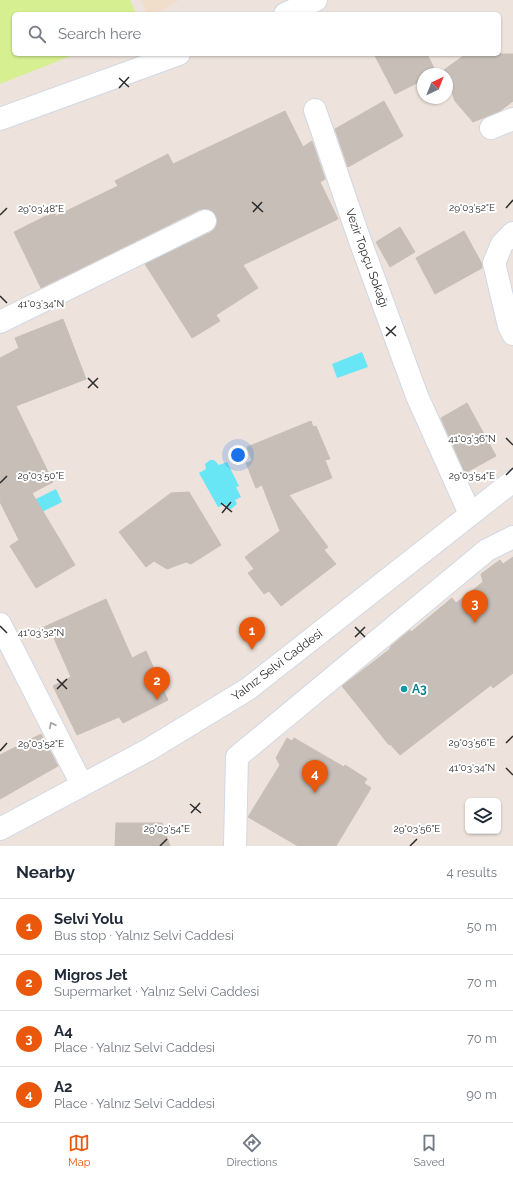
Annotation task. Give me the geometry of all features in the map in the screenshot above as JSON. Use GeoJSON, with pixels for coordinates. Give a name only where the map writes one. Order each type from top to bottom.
{"type":"FeatureCollection","features":[{"type":"Feature","properties":{"kind":"street"},"geometry":{"type":"LineString","coordinates":[[290,12],[316,0]]}},
{"type":"Feature","properties":{"kind":"street"},"geometry":{"type":"LineString","coordinates":[[0,119],[173,56]]}},
{"type":"Feature","properties":{"kind":"street","name":"Vezir Topçu Sokağı"},"geometry":{"type":"LineString","coordinates":[[315,110],[359,238],[417,396],[470,514]]}},
{"type":"Feature","properties":{"kind":"street"},"geometry":{"type":"LineString","coordinates":[[491,128],[513,119]]}},
{"type":"Feature","properties":{"kind":"street"},"geometry":{"type":"LineString","coordinates":[[0,322],[205,221]]}},
{"type":"Feature","properties":{"kind":"street"},"geometry":{"type":"LineString","coordinates":[[513,233],[502,244],[494,263],[509,326],[513,334]]}},
{"type":"Feature","properties":{"kind":"street","name":"Yalnız Selvi Caddesi"},"geometry":{"type":"LineString","coordinates":[[0,829],[148,750],[248,689],[513,481]]}},
{"type":"Feature","properties":{"kind":"street"},"geometry":{"type":"LineString","coordinates":[[235,846],[237,757],[487,550],[513,537]]}},
{"type":"Feature","properties":{"kind":"street"},"geometry":{"type":"LineString","coordinates":[[0,624],[82,785]]}},
{"type":"Feature","properties":{"kind":"shaded area"},"geometry":{"type":"Polygon","coordinates":[[[141,0],[179,0],[159,12],[146,12],[141,0]]]}},
{"type":"Feature","properties":{"kind":"green space"},"geometry":{"type":"Polygon","coordinates":[[[0,0],[130,0],[135,12],[12,12],[12,56],[71,56],[0,84],[0,0]]]}},
{"type":"Feature","properties":{"kind":"water"},"geometry":{"type":"Polygon","coordinates":[[[362,352],[368,367],[337,378],[332,364],[362,352]]]}},
{"type":"Feature","properties":{"kind":"water"},"geometry":{"type":"Polygon","coordinates":[[[210,460],[214,460],[219,465],[227,462],[239,486],[236,487],[241,497],[235,500],[237,504],[231,509],[227,508],[225,504],[218,507],[199,473],[206,469],[205,464],[210,460]]]}},
{"type":"Feature","properties":{"kind":"water"},"geometry":{"type":"Polygon","coordinates":[[[56,489],[62,502],[28,519],[22,506],[56,489]]]}},
{"type":"Feature","properties":{"kind":"building"},"geometry":{"type":"Polygon","coordinates":[[[501,54],[513,54],[513,101],[500,111],[473,122],[455,101],[453,95],[453,68],[447,68],[463,56],[501,56],[501,54]]]}},
{"type":"Feature","properties":{"kind":"building"},"geometry":{"type":"Polygon","coordinates":[[[375,56],[428,56],[434,68],[417,68],[417,83],[395,94],[375,56]]]}},
{"type":"Feature","properties":{"kind":"building"},"geometry":{"type":"Polygon","coordinates":[[[384,101],[403,136],[348,167],[335,129],[384,101]]]}},
{"type":"Feature","properties":{"kind":"building"},"geometry":{"type":"Polygon","coordinates":[[[285,111],[303,147],[312,141],[325,179],[320,182],[338,219],[243,265],[258,288],[216,315],[220,321],[192,338],[145,264],[211,232],[215,228],[217,222],[216,216],[212,211],[206,209],[199,210],[41,288],[14,232],[54,212],[56,216],[118,186],[115,181],[168,154],[173,164],[285,111]]]}},
{"type":"Feature","properties":{"kind":"building"},"geometry":{"type":"Polygon","coordinates":[[[400,227],[415,252],[390,267],[376,242],[400,227]]]}},
{"type":"Feature","properties":{"kind":"building"},"geometry":{"type":"Polygon","coordinates":[[[464,231],[482,264],[482,268],[435,294],[416,258],[464,231]]]}},
{"type":"Feature","properties":{"kind":"building"},"geometry":{"type":"Polygon","coordinates":[[[63,319],[86,379],[16,406],[53,482],[32,493],[75,565],[36,588],[10,546],[19,540],[0,502],[0,358],[19,348],[15,338],[63,319]]]}},
{"type":"Feature","properties":{"kind":"building"},"geometry":{"type":"Polygon","coordinates":[[[467,403],[496,456],[465,473],[441,418],[467,403]]]}},
{"type":"Feature","properties":{"kind":"building"},"geometry":{"type":"Polygon","coordinates":[[[311,421],[313,427],[316,426],[330,459],[325,460],[332,478],[289,495],[328,547],[324,550],[336,564],[281,606],[269,591],[264,594],[248,573],[254,569],[245,557],[280,531],[262,485],[256,488],[246,463],[252,461],[247,447],[311,421]]]}},
{"type":"Feature","properties":{"kind":"building"},"geometry":{"type":"Polygon","coordinates":[[[189,492],[221,545],[191,564],[186,562],[167,569],[154,561],[146,567],[119,532],[171,493],[189,492]]]}},
{"type":"Feature","properties":{"kind":"building"},"geometry":{"type":"Polygon","coordinates":[[[513,557],[513,673],[493,688],[491,685],[400,755],[390,744],[389,745],[342,686],[390,649],[390,647],[410,630],[411,632],[452,598],[456,603],[483,582],[481,574],[500,560],[503,564],[513,557]]]}},
{"type":"Feature","properties":{"kind":"building"},"geometry":{"type":"Polygon","coordinates":[[[106,599],[132,658],[146,651],[168,700],[123,723],[119,717],[77,735],[53,686],[71,677],[53,636],[24,636],[106,599]]]}},
{"type":"Feature","properties":{"kind":"building"},"geometry":{"type":"Polygon","coordinates":[[[41,734],[58,766],[0,799],[0,755],[41,734]]]}},
{"type":"Feature","properties":{"kind":"building"},"geometry":{"type":"Polygon","coordinates":[[[287,738],[292,741],[294,738],[344,767],[345,765],[367,779],[364,783],[371,788],[336,846],[298,846],[248,817],[280,765],[276,758],[287,738]]]}},
{"type":"Feature","properties":{"kind":"building"},"geometry":{"type":"Polygon","coordinates":[[[116,823],[162,823],[170,846],[115,846],[116,823]]]}},
{"type":"Feature","properties":{"kind":"place","name":"A4"},"geometry":{"type":"Point","coordinates":[475,623]}},
{"type":"Feature","properties":{"kind":"place","name":"Selvi Yolu"},"geometry":{"type":"Point","coordinates":[252,650]}},
{"type":"Feature","properties":{"kind":"place","name":"A3"},"geometry":{"type":"Point","coordinates":[404,689]}},
{"type":"Feature","properties":{"kind":"place","name":"Migros Jet"},"geometry":{"type":"Point","coordinates":[157,700]}},
{"type":"Feature","properties":{"kind":"place","name":"A2"},"geometry":{"type":"Point","coordinates":[315,793]}}]}
